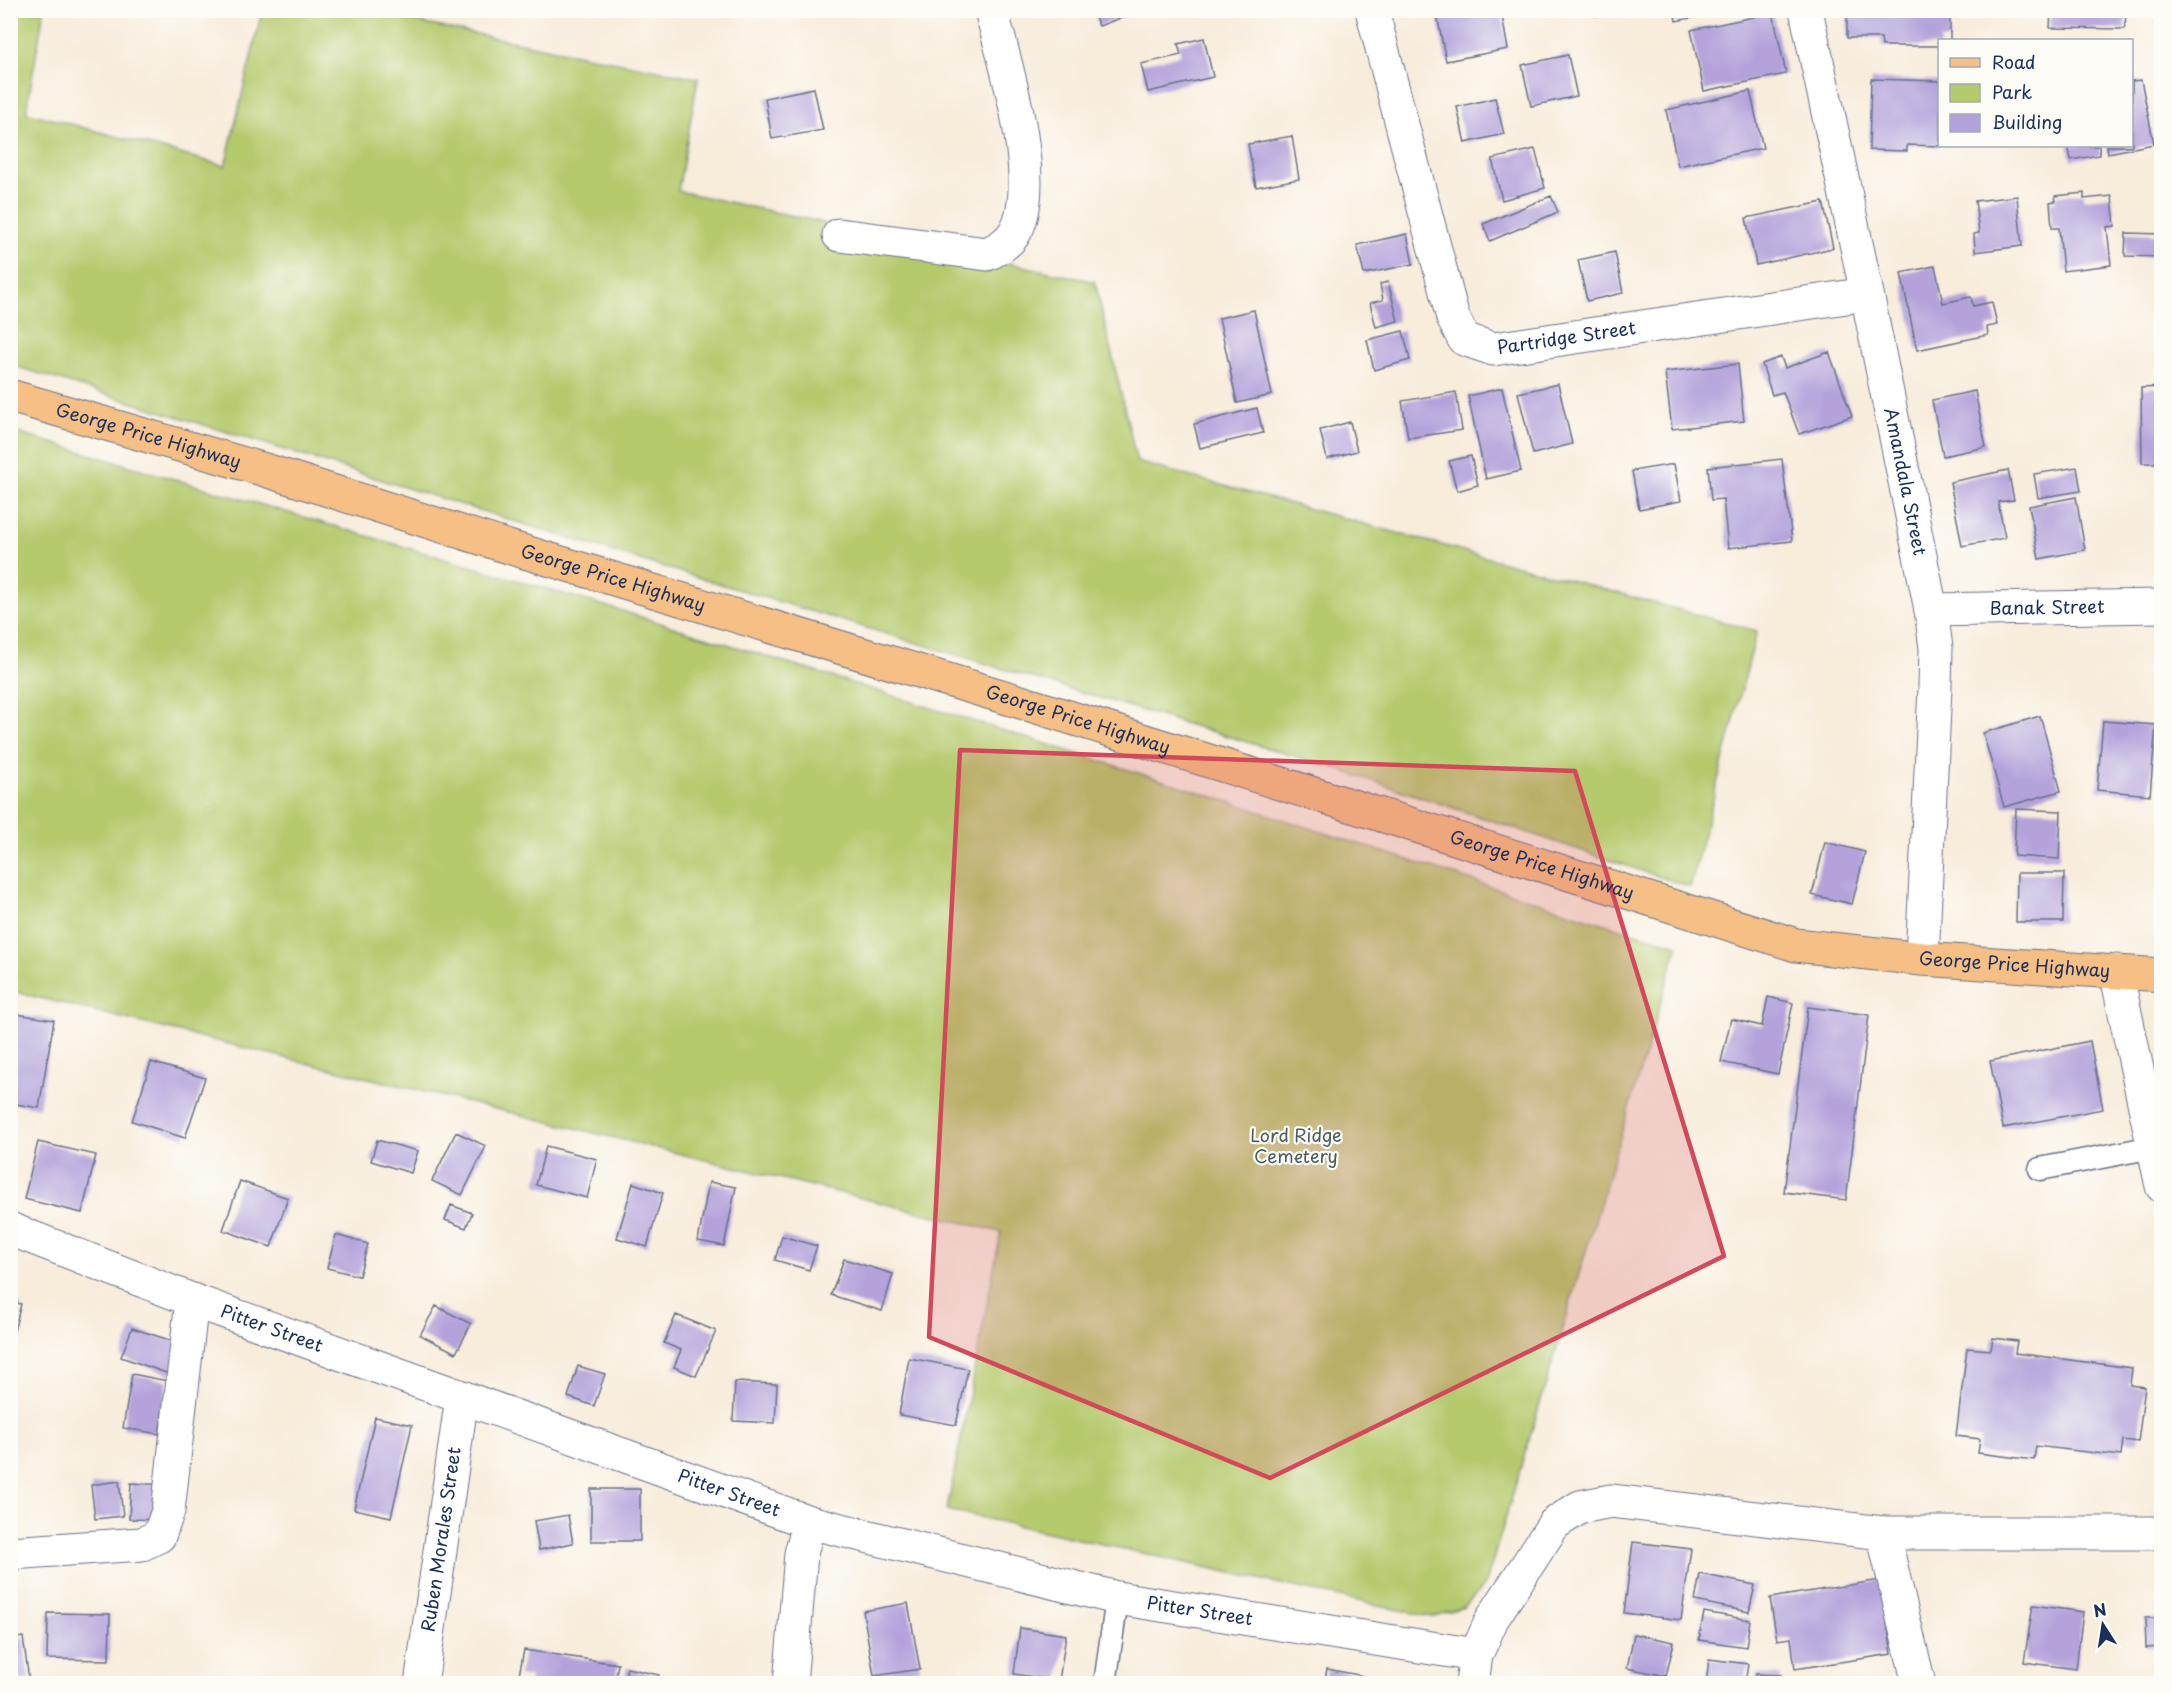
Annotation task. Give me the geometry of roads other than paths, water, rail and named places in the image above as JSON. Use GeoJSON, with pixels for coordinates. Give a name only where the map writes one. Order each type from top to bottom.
{"type":"FeatureCollection","features":[{"type":"Feature","properties":{"kind":"main road","name":"George Price Highway"},"geometry":{"type":"LineString","coordinates":[[10,396],[265,470],[538,556],[1024,703],[1796,945],[1922,959],[2160,974]]}},
{"type":"Feature","properties":{"kind":"street"},"geometry":{"type":"LineString","coordinates":[[839,235],[987,254],[1000,249],[1015,232],[1022,213],[1025,178],[1022,143],[1012,88],[991,10]]}},
{"type":"Feature","properties":{"kind":"street","name":"Partridge Street"},"geometry":{"type":"LineString","coordinates":[[1372,10],[1453,318],[1464,339],[1492,349],[1867,294]]}},
{"type":"Feature","properties":{"kind":"street","name":"Amandala Street"},"geometry":{"type":"LineString","coordinates":[[1806,10],[1867,294],[1931,610],[1936,648],[1922,959]]}},
{"type":"Feature","properties":{"kind":"street","name":"Banak Street"},"geometry":{"type":"LineString","coordinates":[[1931,610],[2162,606]]}},
{"type":"Feature","properties":{"kind":"street"},"geometry":{"type":"LineString","coordinates":[[2116,971],[2162,1186]]}},
{"type":"Feature","properties":{"kind":"street","name":"Pitter Street"},"geometry":{"type":"LineString","coordinates":[[10,1229],[192,1300],[809,1522],[1118,1598],[1474,1669]]}},
{"type":"Feature","properties":{"kind":"street"},"geometry":{"type":"LineString","coordinates":[[10,1553],[142,1544],[159,1536],[168,1511],[192,1300]]}},
{"type":"Feature","properties":{"kind":"street","name":"Ruben Morales Street"},"geometry":{"type":"LineString","coordinates":[[421,1683],[462,1397]]}},
{"type":"Feature","properties":{"kind":"street"},"geometry":{"type":"LineString","coordinates":[[1474,1669],[1492,1619],[1554,1524],[1580,1508],[1611,1501],[1883,1533],[2162,1533]]}},
{"type":"Feature","properties":{"kind":"street"},"geometry":{"type":"LineString","coordinates":[[790,1683],[801,1554],[809,1522]]}},
{"type":"Feature","properties":{"kind":"street"},"geometry":{"type":"LineString","coordinates":[[1883,1533],[1918,1683]]}},
{"type":"Feature","properties":{"kind":"lane"},"geometry":{"type":"LineString","coordinates":[[2040,1169],[2153,1147]]}},
{"type":"Feature","properties":{"kind":"lane"},"geometry":{"type":"LineString","coordinates":[[1105,1683],[1118,1598]]}},
{"type":"Feature","properties":{"kind":"park label","name":"Lord Ridge Cemetery"},"geometry":{"type":"Point","coordinates":[1296,1146]}}]}
